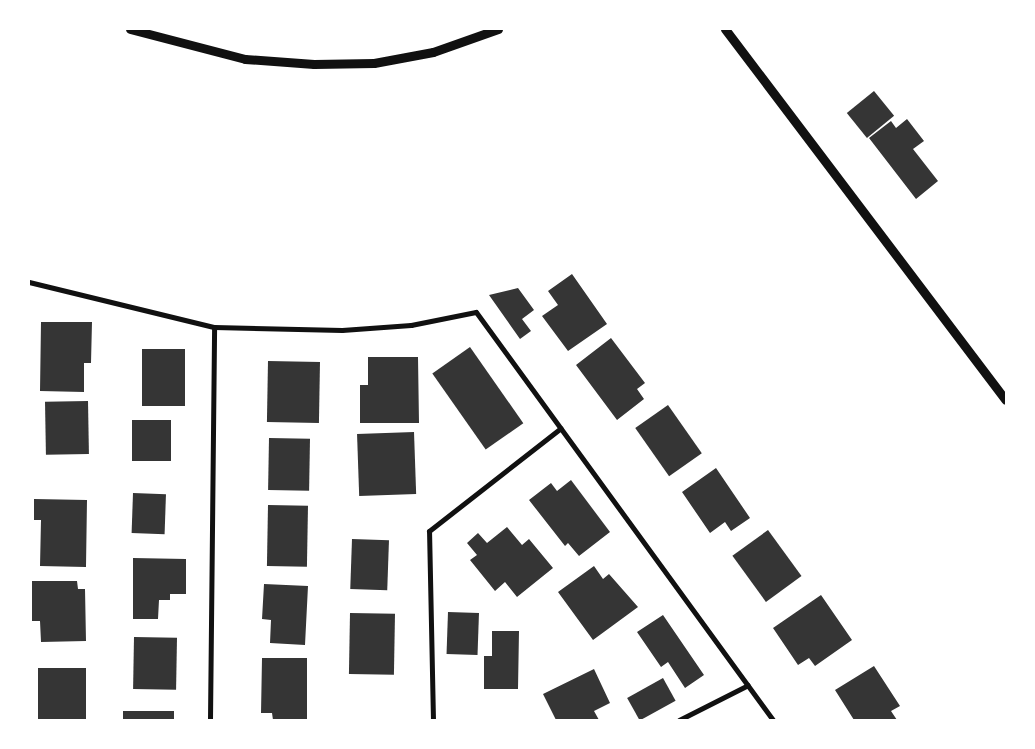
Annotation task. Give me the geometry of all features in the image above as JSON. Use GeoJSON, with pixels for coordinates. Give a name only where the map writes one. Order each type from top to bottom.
{"type":"FeatureCollection","features":[{"type":"Feature","properties":{"kind":"street"},"geometry":{"type":"LineString","coordinates":[[130,29],[245,59],[314,64],[374,63],[433,52],[498,29]]}},
{"type":"Feature","properties":{"kind":"street"},"geometry":{"type":"LineString","coordinates":[[725,29],[1006,400]]}},
{"type":"Feature","properties":{"kind":"street"},"geometry":{"type":"LineString","coordinates":[[29,282],[214,327],[342,330],[412,325],[476,312],[773,720]]}},
{"type":"Feature","properties":{"kind":"street"},"geometry":{"type":"LineString","coordinates":[[210,720],[214,327]]}},
{"type":"Feature","properties":{"kind":"street"},"geometry":{"type":"LineString","coordinates":[[433,720],[429,530],[561,428]]}},
{"type":"Feature","properties":{"kind":"street"},"geometry":{"type":"LineString","coordinates":[[679,720],[748,685]]}},
{"type":"Feature","properties":{"kind":"building"},"geometry":{"type":"Polygon","coordinates":[[[874,91],[894,116],[867,138],[847,113],[874,91]]]}},
{"type":"Feature","properties":{"kind":"building"},"geometry":{"type":"Polygon","coordinates":[[[907,119],[924,141],[913,149],[938,181],[916,199],[869,138],[891,121],[896,128],[907,119]]]}},
{"type":"Feature","properties":{"kind":"building"},"geometry":{"type":"Polygon","coordinates":[[[572,274],[607,324],[568,351],[542,316],[558,305],[548,291],[572,274]]]}},
{"type":"Feature","properties":{"kind":"building"},"geometry":{"type":"Polygon","coordinates":[[[518,288],[534,310],[522,319],[531,331],[520,339],[489,295],[518,288]]]}},
{"type":"Feature","properties":{"kind":"building"},"geometry":{"type":"Polygon","coordinates":[[[41,322],[92,322],[91,363],[84,363],[84,392],[40,391],[41,322]]]}},
{"type":"Feature","properties":{"kind":"building"},"geometry":{"type":"Polygon","coordinates":[[[611,338],[645,383],[637,389],[644,399],[617,420],[576,365],[611,338]]]}},
{"type":"Feature","properties":{"kind":"building"},"geometry":{"type":"Polygon","coordinates":[[[470,347],[523,423],[486,450],[432,373],[470,347]]]}},
{"type":"Feature","properties":{"kind":"building"},"geometry":{"type":"Polygon","coordinates":[[[142,349],[185,349],[185,406],[142,406],[142,349]]]}},
{"type":"Feature","properties":{"kind":"building"},"geometry":{"type":"Polygon","coordinates":[[[368,357],[418,357],[419,423],[360,423],[360,385],[368,385],[368,357]]]}},
{"type":"Feature","properties":{"kind":"building"},"geometry":{"type":"Polygon","coordinates":[[[268,361],[320,362],[319,423],[267,422],[268,361]]]}},
{"type":"Feature","properties":{"kind":"building"},"geometry":{"type":"Polygon","coordinates":[[[88,401],[89,454],[46,455],[45,402],[88,401]]]}},
{"type":"Feature","properties":{"kind":"building"},"geometry":{"type":"Polygon","coordinates":[[[668,405],[702,453],[669,476],[635,428],[668,405]]]}},
{"type":"Feature","properties":{"kind":"building"},"geometry":{"type":"Polygon","coordinates":[[[132,420],[171,420],[171,461],[132,461],[132,420]]]}},
{"type":"Feature","properties":{"kind":"building"},"geometry":{"type":"Polygon","coordinates":[[[414,432],[416,494],[359,496],[357,434],[414,432]]]}},
{"type":"Feature","properties":{"kind":"building"},"geometry":{"type":"Polygon","coordinates":[[[269,438],[310,439],[309,491],[268,490],[269,438]]]}},
{"type":"Feature","properties":{"kind":"building"},"geometry":{"type":"Polygon","coordinates":[[[716,468],[750,518],[731,531],[725,522],[710,533],[682,492],[716,468]]]}},
{"type":"Feature","properties":{"kind":"building"},"geometry":{"type":"Polygon","coordinates":[[[571,480],[610,532],[579,556],[568,543],[565,546],[529,500],[551,483],[557,491],[571,480]]]}},
{"type":"Feature","properties":{"kind":"building"},"geometry":{"type":"Polygon","coordinates":[[[133,493],[166,494],[165,534],[132,533],[133,493]]]}},
{"type":"Feature","properties":{"kind":"building"},"geometry":{"type":"Polygon","coordinates":[[[34,499],[87,500],[86,567],[40,566],[41,520],[34,520],[34,499]]]}},
{"type":"Feature","properties":{"kind":"building"},"geometry":{"type":"Polygon","coordinates":[[[268,505],[308,506],[307,567],[267,566],[268,505]]]}},
{"type":"Feature","properties":{"kind":"building"},"geometry":{"type":"Polygon","coordinates":[[[507,527],[522,545],[529,539],[553,568],[517,597],[505,582],[495,591],[470,560],[477,555],[467,543],[478,533],[487,543],[507,527]]]}},
{"type":"Feature","properties":{"kind":"building"},"geometry":{"type":"Polygon","coordinates":[[[768,530],[802,576],[766,602],[732,556],[768,530]]]}},
{"type":"Feature","properties":{"kind":"building"},"geometry":{"type":"Polygon","coordinates":[[[352,539],[389,540],[387,590],[350,589],[352,539]]]}},
{"type":"Feature","properties":{"kind":"building"},"geometry":{"type":"Polygon","coordinates":[[[133,558],[186,559],[186,594],[170,594],[170,600],[159,600],[158,619],[133,619],[133,558]]]}},
{"type":"Feature","properties":{"kind":"building"},"geometry":{"type":"Polygon","coordinates":[[[594,566],[603,579],[609,574],[638,607],[593,640],[558,592],[594,566]]]}},
{"type":"Feature","properties":{"kind":"building"},"geometry":{"type":"Polygon","coordinates":[[[32,581],[77,581],[78,589],[85,589],[86,641],[41,642],[40,621],[32,621],[32,581]]]}},
{"type":"Feature","properties":{"kind":"building"},"geometry":{"type":"Polygon","coordinates":[[[264,584],[308,586],[305,645],[270,643],[271,620],[262,619],[264,584]]]}},
{"type":"Feature","properties":{"kind":"building"},"geometry":{"type":"Polygon","coordinates":[[[821,595],[852,640],[815,666],[809,658],[798,665],[773,628],[821,595]]]}},
{"type":"Feature","properties":{"kind":"building"},"geometry":{"type":"Polygon","coordinates":[[[448,612],[479,613],[478,655],[447,654],[448,612]]]}},
{"type":"Feature","properties":{"kind":"building"},"geometry":{"type":"Polygon","coordinates":[[[350,613],[395,614],[394,675],[349,674],[350,613]]]}},
{"type":"Feature","properties":{"kind":"building"},"geometry":{"type":"Polygon","coordinates":[[[663,615],[704,675],[685,688],[668,662],[661,667],[637,632],[663,615]]]}},
{"type":"Feature","properties":{"kind":"building"},"geometry":{"type":"Polygon","coordinates":[[[492,631],[519,631],[518,689],[484,689],[484,656],[492,656],[492,631]]]}},
{"type":"Feature","properties":{"kind":"building"},"geometry":{"type":"Polygon","coordinates":[[[134,637],[177,638],[176,690],[133,689],[134,637]]]}},
{"type":"Feature","properties":{"kind":"building"},"geometry":{"type":"Polygon","coordinates":[[[262,658],[307,658],[307,720],[273,720],[272,713],[261,713],[262,658]]]}},
{"type":"Feature","properties":{"kind":"building"},"geometry":{"type":"Polygon","coordinates":[[[874,666],[900,706],[891,711],[897,720],[854,720],[835,690],[874,666]]]}},
{"type":"Feature","properties":{"kind":"building"},"geometry":{"type":"Polygon","coordinates":[[[38,668],[86,668],[86,720],[38,720],[38,668]]]}},
{"type":"Feature","properties":{"kind":"building"},"geometry":{"type":"Polygon","coordinates":[[[594,669],[610,703],[594,711],[599,720],[556,720],[543,694],[594,669]]]}},
{"type":"Feature","properties":{"kind":"building"},"geometry":{"type":"Polygon","coordinates":[[[663,678],[676,701],[639,720],[627,698],[663,678]]]}},
{"type":"Feature","properties":{"kind":"building"},"geometry":{"type":"Polygon","coordinates":[[[123,711],[174,711],[174,720],[123,720],[123,711]]]}}]}
